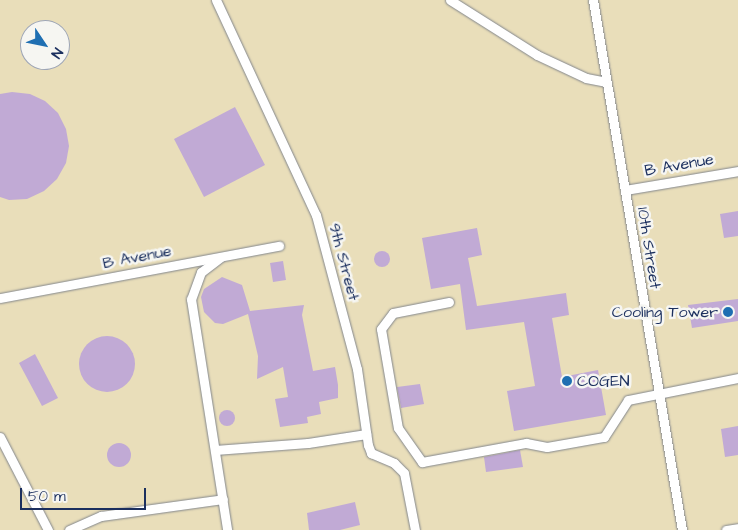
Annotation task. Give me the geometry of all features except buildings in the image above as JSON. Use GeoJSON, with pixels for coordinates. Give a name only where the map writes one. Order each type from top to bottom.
{"type":"FeatureCollection","features":[{"type":"Feature","properties":{"kind":"lane","name":"9th Street"},"geometry":{"type":"LineString","coordinates":[[216,0],[316,215],[356,369],[366,434],[371,453],[394,463],[404,473],[415,530]]}},
{"type":"Feature","properties":{"kind":"lane"},"geometry":{"type":"LineString","coordinates":[[450,0],[537,55],[586,78],[607,82]]}},
{"type":"Feature","properties":{"kind":"lane","name":"10th Street"},"geometry":{"type":"LineString","coordinates":[[593,0],[682,530]]}},
{"type":"Feature","properties":{"kind":"lane","name":"B Avenue"},"geometry":{"type":"LineString","coordinates":[[625,190],[738,170]]}},
{"type":"Feature","properties":{"kind":"lane","name":"B Avenue"},"geometry":{"type":"LineString","coordinates":[[0,298],[279,246]]}},
{"type":"Feature","properties":{"kind":"lane"},"geometry":{"type":"LineString","coordinates":[[222,257],[201,272],[191,299],[227,530]]}},
{"type":"Feature","properties":{"kind":"lane"},"geometry":{"type":"LineString","coordinates":[[449,302],[392,313],[381,329],[398,428],[422,462],[526,443],[547,447],[604,437],[628,400],[738,378]]}},
{"type":"Feature","properties":{"kind":"lane"},"geometry":{"type":"LineString","coordinates":[[215,450],[308,443],[366,434]]}},
{"type":"Feature","properties":{"kind":"lane"},"geometry":{"type":"LineString","coordinates":[[0,438],[48,530]]}},
{"type":"Feature","properties":{"kind":"lane"},"geometry":{"type":"LineString","coordinates":[[69,530],[101,516],[223,499]]}},
{"type":"Feature","properties":{"kind":"lane"},"geometry":{"type":"LineString","coordinates":[[726,530],[738,528]]}},
{"type":"Feature","properties":{"kind":"place","name":"Cooling Tower"},"geometry":{"type":"Point","coordinates":[728,312]}},
{"type":"Feature","properties":{"kind":"place","name":"COGEN"},"geometry":{"type":"Point","coordinates":[567,381]}}]}
